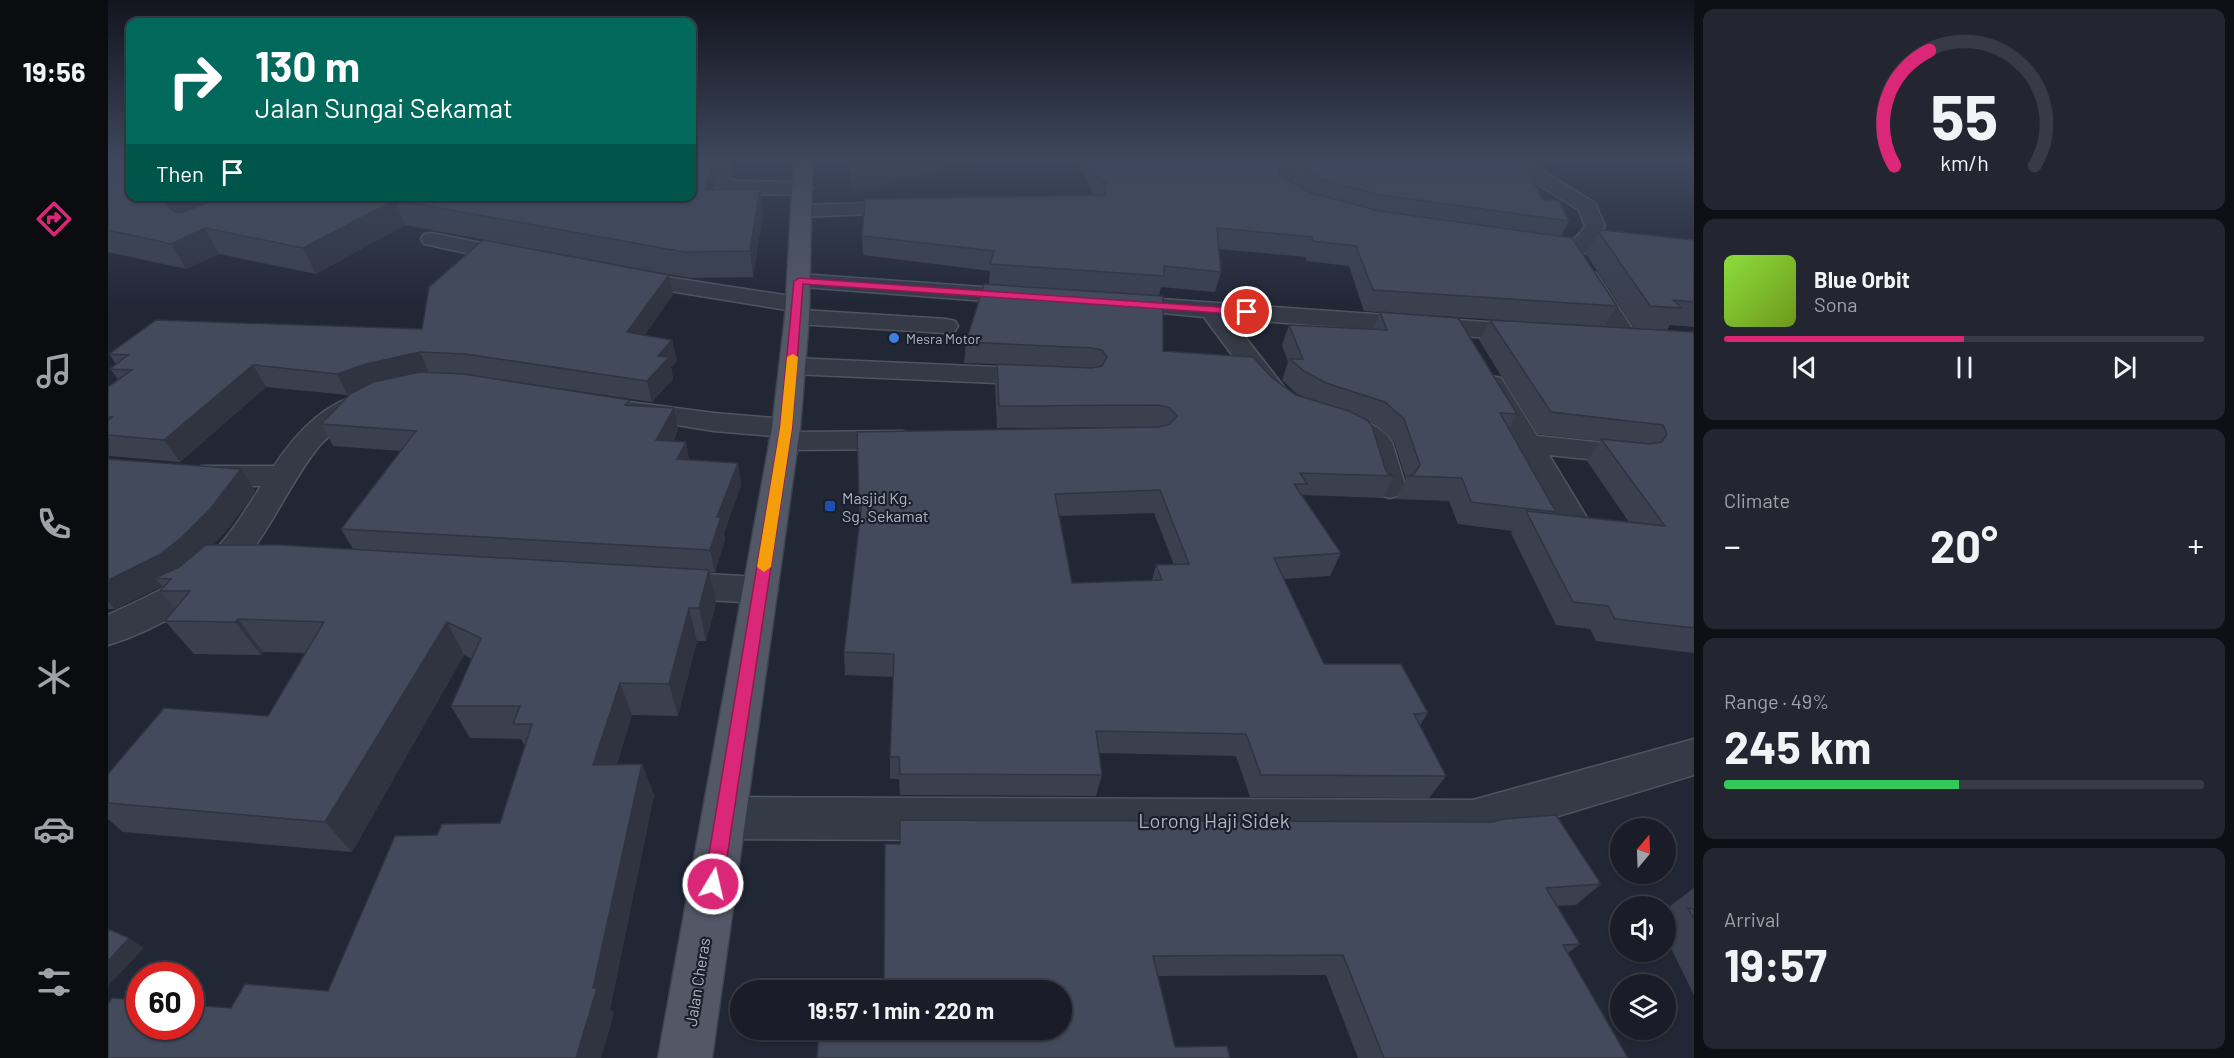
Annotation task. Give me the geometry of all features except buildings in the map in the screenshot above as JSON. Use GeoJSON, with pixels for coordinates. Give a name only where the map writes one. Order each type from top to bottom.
{"type":"FeatureCollection","features":[{"type":"Feature","properties":{"kind":"main road","name":"Jalan Cheras"},"geometry":{"type":"LineString","coordinates":[[685,1058],[785,434],[798,301],[802,207]]}},
{"type":"Feature","properties":{"kind":"street"},"geometry":{"type":"LineString","coordinates":[[917,207],[927,208]]}},
{"type":"Feature","properties":{"kind":"street"},"geometry":{"type":"LineString","coordinates":[[1318,207],[1333,211]]}},
{"type":"Feature","properties":{"kind":"street"},"geometry":{"type":"LineString","coordinates":[[1588,207],[1595,226],[1588,241],[1562,250],[1626,339]]}},
{"type":"Feature","properties":{"kind":"street"},"geometry":{"type":"LineString","coordinates":[[432,239],[535,260]]}},
{"type":"Feature","properties":{"kind":"street"},"geometry":{"type":"LineString","coordinates":[[602,273],[798,301],[946,326]]}},
{"type":"Feature","properties":{"kind":"street"},"geometry":{"type":"LineString","coordinates":[[798,301],[1047,298]]}},
{"type":"Feature","properties":{"kind":"street"},"geometry":{"type":"LineString","coordinates":[[1094,302],[1547,334]]}},
{"type":"Feature","properties":{"kind":"street"},"geometry":{"type":"LineString","coordinates":[[1212,310],[1277,395],[1303,411],[1356,427],[1377,442],[1390,488]]}},
{"type":"Feature","properties":{"kind":"street"},"geometry":{"type":"LineString","coordinates":[[1457,329],[1576,526]]}},
{"type":"Feature","properties":{"kind":"street"},"geometry":{"type":"LineString","coordinates":[[792,366],[1064,378]]}},
{"type":"Feature","properties":{"kind":"street"},"geometry":{"type":"LineString","coordinates":[[108,631],[191,589],[227,559],[257,520],[311,437],[336,416],[374,395],[385,393]]}},
{"type":"Feature","properties":{"kind":"street"},"geometry":{"type":"LineString","coordinates":[[603,406],[785,434],[927,440]]}},
{"type":"Feature","properties":{"kind":"street"},"geometry":{"type":"LineString","coordinates":[[1526,444],[1634,455]]}},
{"type":"Feature","properties":{"kind":"street"},"geometry":{"type":"LineString","coordinates":[[173,474],[217,478],[284,476]]}},
{"type":"Feature","properties":{"kind":"street"},"geometry":{"type":"LineString","coordinates":[[227,559],[262,561]]}},
{"type":"Feature","properties":{"kind":"street"},"geometry":{"type":"LineString","coordinates":[[642,583],[760,590]]}},
{"type":"Feature","properties":{"kind":"street","name":"Lorong Haji Sidek"},"geometry":{"type":"LineString","coordinates":[[724,819],[1473,821],[1694,757]]}},
{"type":"Feature","properties":{"kind":"slow traffic"},"geometry":{"type":"LineString","coordinates":[[764,567],[786,428],[793,357]]}},
{"type":"Feature","properties":{"kind":"place","name":"Mesra Motor"},"geometry":{"type":"Point","coordinates":[894,338]}},
{"type":"Feature","properties":{"kind":"place","name":"Masjid Kg. Sg. Sekamat"},"geometry":{"type":"Point","coordinates":[830,506]}},
{"type":"Feature","properties":{"kind":"route"},"geometry":{"type":"LineString","coordinates":[[713,884],[786,428],[799,281],[1247,312]]}}]}
